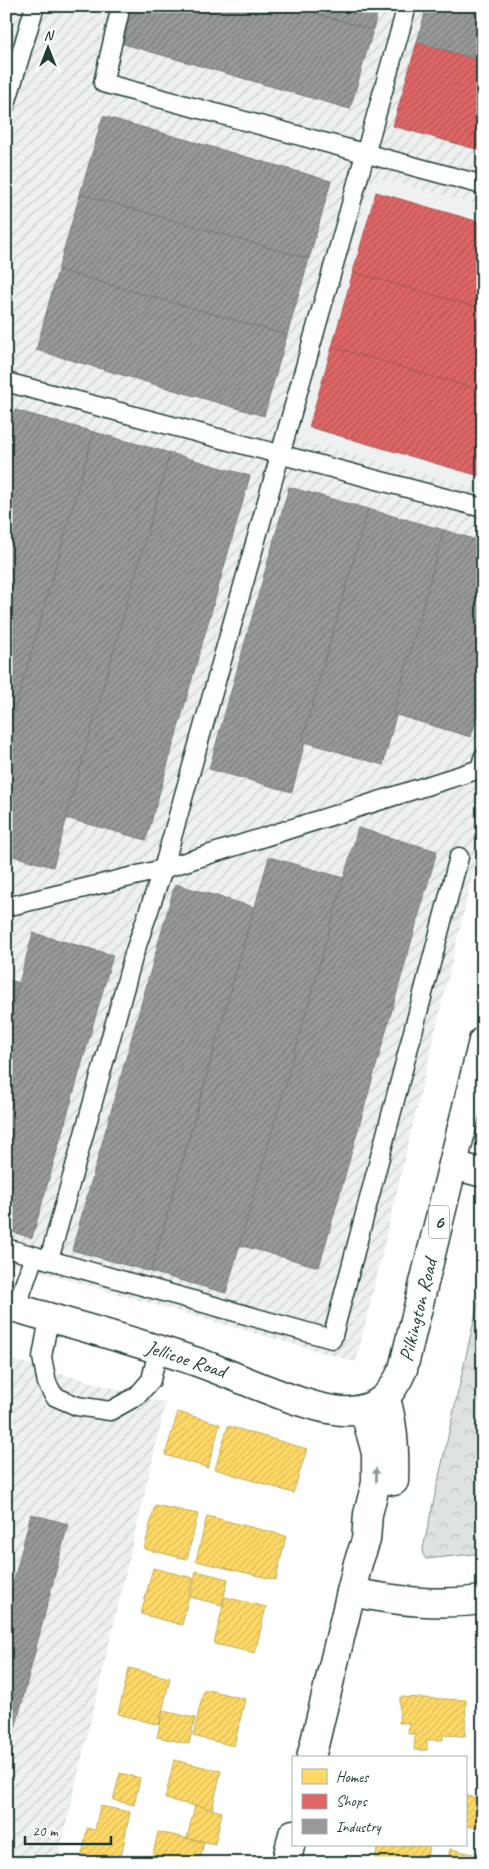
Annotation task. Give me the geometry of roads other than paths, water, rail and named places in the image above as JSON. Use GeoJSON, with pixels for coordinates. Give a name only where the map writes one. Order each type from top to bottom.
{"type":"FeatureCollection","features":[{"type":"Feature","properties":{"kind":"main road","name":"Pilkington Road"},"geometry":{"type":"LineString","coordinates":[[375,1404],[395,1387],[404,1369],[483,1041]]}},
{"type":"Feature","properties":{"kind":"main road"},"geometry":{"type":"LineString","coordinates":[[453,1164],[483,1173]]}},
{"type":"Feature","properties":{"kind":"main road","name":"Jellicoe Road"},"geometry":{"type":"LineString","coordinates":[[11,1307],[198,1362],[317,1406],[338,1411],[375,1404]]}},
{"type":"Feature","properties":{"kind":"main road"},"geometry":{"type":"LineString","coordinates":[[311,1756],[351,1592],[366,1540],[383,1520],[394,1488],[394,1452],[390,1411],[375,1404]]}},
{"type":"Feature","properties":{"kind":"main road"},"geometry":{"type":"LineString","coordinates":[[351,1592],[442,1604],[483,1600]]}},
{"type":"Feature","properties":{"kind":"main road"},"geometry":{"type":"LineString","coordinates":[[286,1863],[292,1838]]}},
{"type":"Feature","properties":{"kind":"lane"},"geometry":{"type":"LineString","coordinates":[[6,104],[35,6]]}},
{"type":"Feature","properties":{"kind":"lane"},"geometry":{"type":"LineString","coordinates":[[121,6],[103,83],[483,185]]}},
{"type":"Feature","properties":{"kind":"lane"},"geometry":{"type":"LineString","coordinates":[[11,1307],[42,1258],[134,954],[163,869],[407,6]]}},
{"type":"Feature","properties":{"kind":"lane"},"geometry":{"type":"LineString","coordinates":[[6,382],[483,508]]}},
{"type":"Feature","properties":{"kind":"lane"},"geometry":{"type":"LineString","coordinates":[[6,907],[163,869],[480,769],[483,758]]}},
{"type":"Feature","properties":{"kind":"lane"},"geometry":{"type":"LineString","coordinates":[[6,1248],[332,1338],[460,857]]}},
{"type":"Feature","properties":{"kind":"lane"},"geometry":{"type":"LineString","coordinates":[[49,1318],[42,1357],[47,1383],[54,1396],[77,1406],[110,1411],[137,1396],[151,1380],[158,1350]]}}]}
